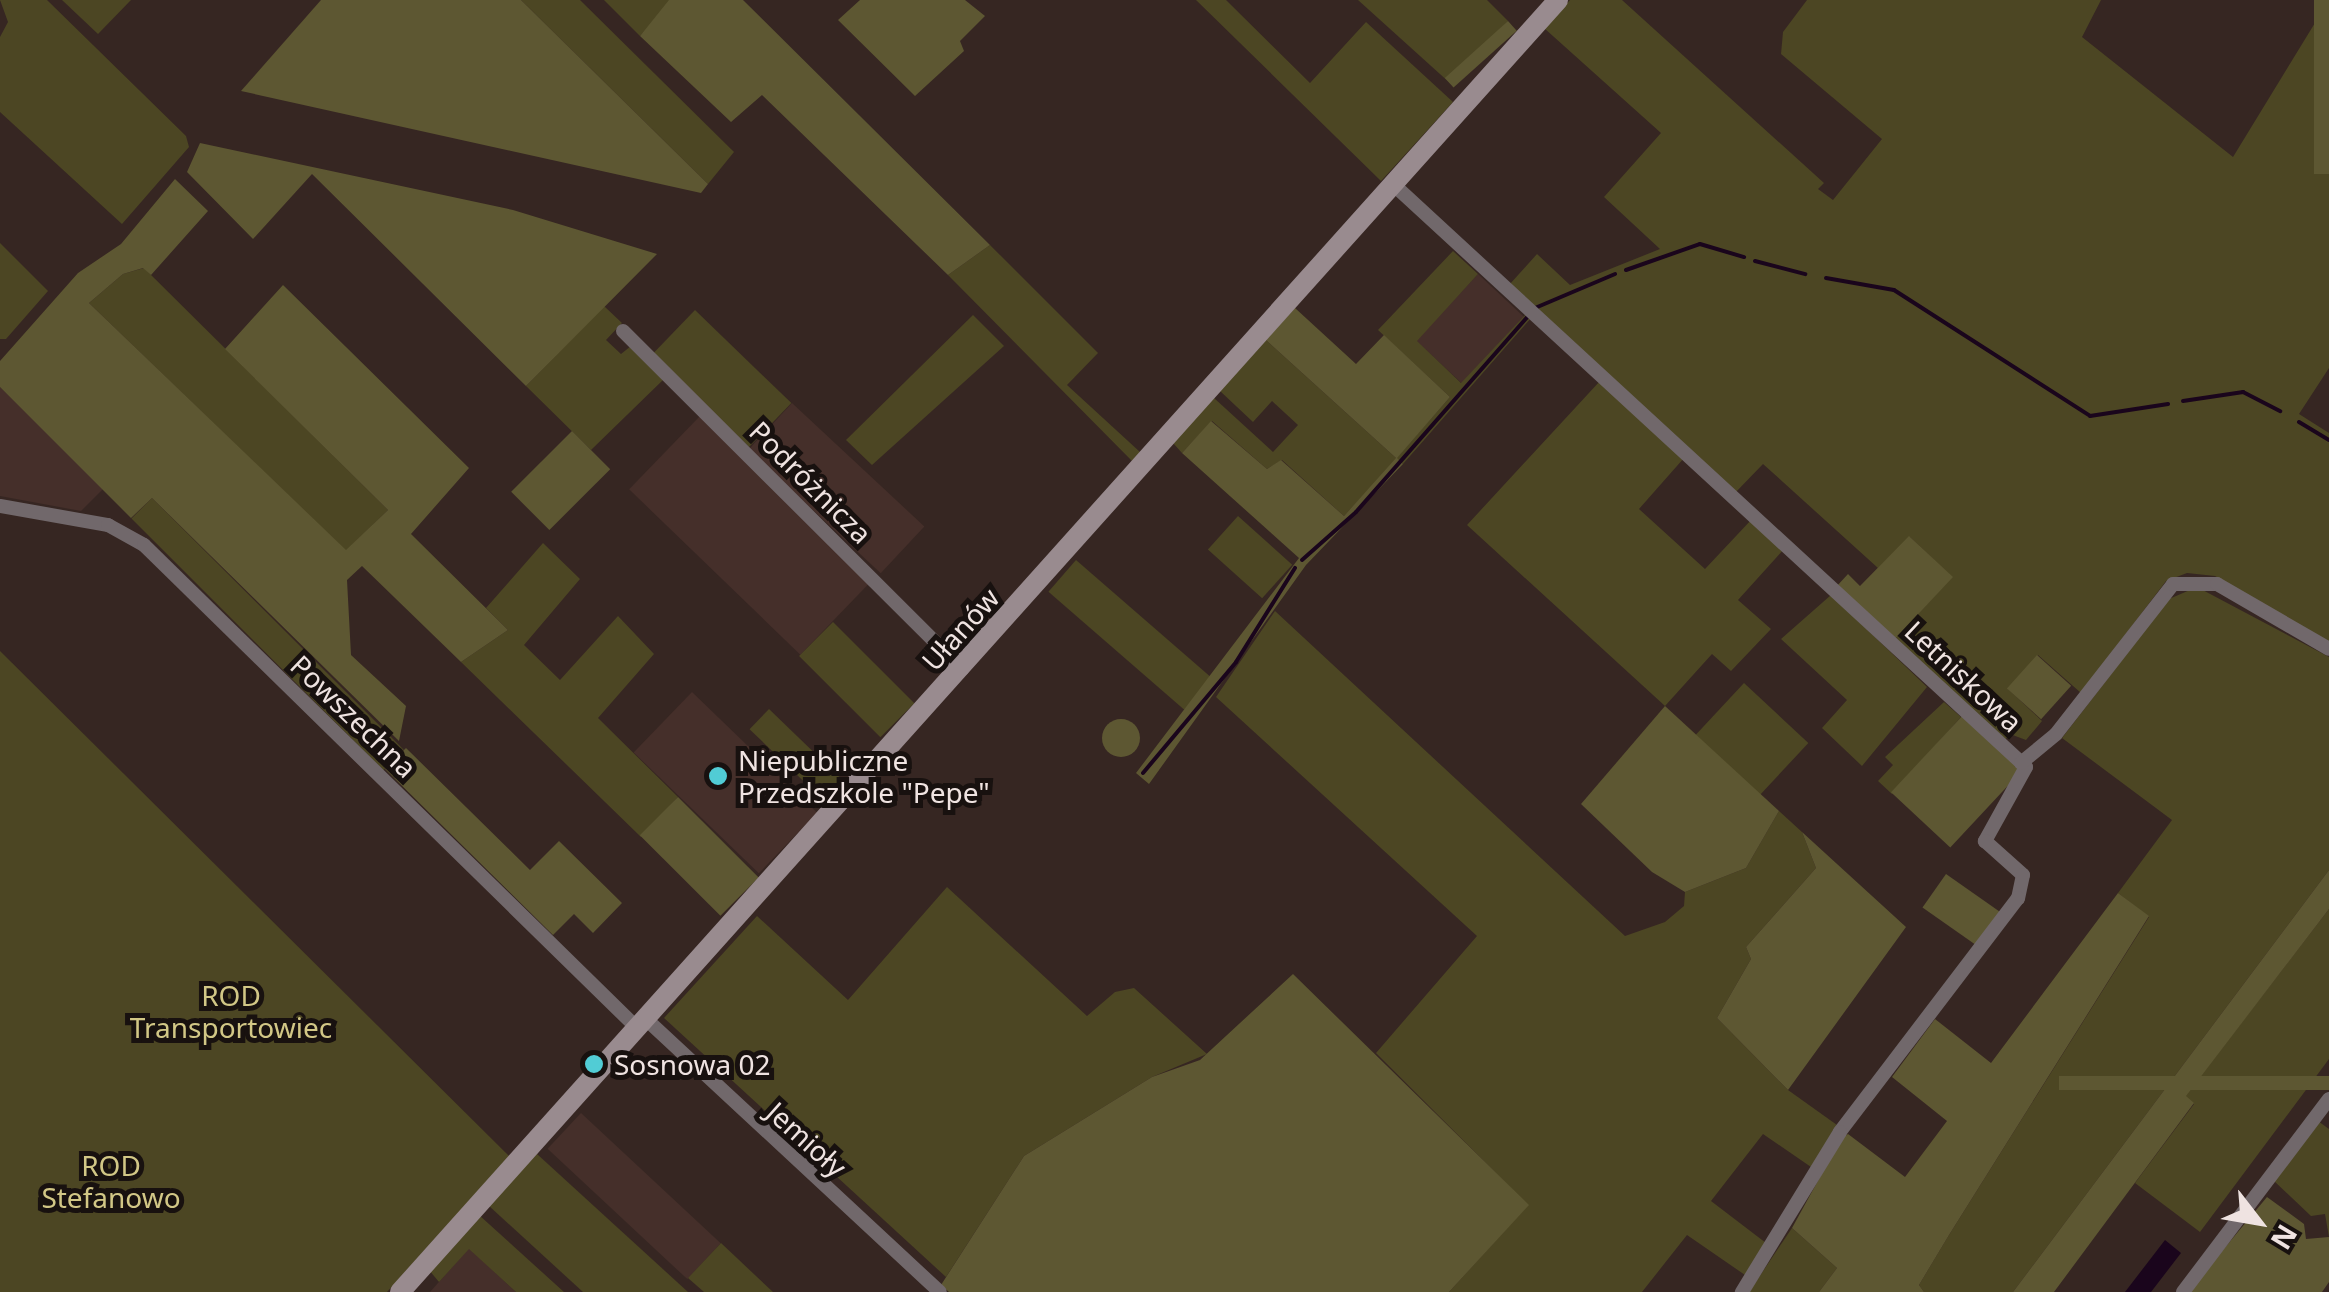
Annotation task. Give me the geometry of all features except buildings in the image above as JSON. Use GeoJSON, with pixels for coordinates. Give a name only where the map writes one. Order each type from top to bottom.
{"type":"FeatureCollection","features":[{"type":"Feature","properties":{"kind":"street","name":"Ułanów"},"geometry":{"type":"LineString","coordinates":[[400,1292],[1558,0]]}},
{"type":"Feature","properties":{"kind":"street","name":"Letniskowa"},"geometry":{"type":"LineString","coordinates":[[1394,185],[2021,762],[2024,782],[1985,841],[2023,876],[2018,898],[1840,1132],[1742,1292]]}},
{"type":"Feature","properties":{"kind":"street","name":"Podróżnicza"},"geometry":{"type":"LineString","coordinates":[[623,332],[962,669]]}},
{"type":"Feature","properties":{"kind":"street","name":"Powszechna"},"geometry":{"type":"LineString","coordinates":[[0,506],[108,524],[144,545],[641,1024]]}},
{"type":"Feature","properties":{"kind":"street"},"geometry":{"type":"LineString","coordinates":[[2021,762],[2056,734],[2173,584],[2216,584],[2329,649]]}},
{"type":"Feature","properties":{"kind":"street","name":"Jemioły"},"geometry":{"type":"LineString","coordinates":[[641,1024],[940,1292]]}},
{"type":"Feature","properties":{"kind":"street"},"geometry":{"type":"LineString","coordinates":[[2183,1292],[2329,1099]]}},
{"type":"Feature","properties":{"kind":"shaded area"},"geometry":{"type":"Polygon","coordinates":[[[321,0],[521,0],[708,184],[701,193],[241,91],[321,0]]]}},
{"type":"Feature","properties":{"kind":"shaded area"},"geometry":{"type":"Polygon","coordinates":[[[669,0],[743,0],[990,245],[948,275],[762,95],[731,122],[640,36],[669,0]]]}},
{"type":"Feature","properties":{"kind":"shaded area"},"geometry":{"type":"Polygon","coordinates":[[[860,0],[965,0],[985,16],[960,41],[964,51],[915,96],[838,20],[860,0]]]}},
{"type":"Feature","properties":{"kind":"shaded area"},"geometry":{"type":"Polygon","coordinates":[[[2314,0],[2329,0],[2329,174],[2314,174],[2314,0]]]}},
{"type":"Feature","properties":{"kind":"shaded area"},"geometry":{"type":"Polygon","coordinates":[[[1508,21],[1517,31],[1454,88],[1445,78],[1508,21]]]}},
{"type":"Feature","properties":{"kind":"shaded area"},"geometry":{"type":"Polygon","coordinates":[[[200,143],[513,210],[657,254],[526,386],[312,174],[253,239],[187,172],[200,143]]]}},
{"type":"Feature","properties":{"kind":"shaded area"},"geometry":{"type":"Polygon","coordinates":[[[175,179],[208,211],[151,275],[143,268],[123,274],[89,303],[346,550],[388,510],[225,349],[283,285],[469,468],[411,534],[508,630],[461,662],[362,566],[347,580],[351,655],[406,706],[399,741],[152,498],[131,518],[0,387],[0,361],[78,273],[121,244],[175,179]]]}},
{"type":"Feature","properties":{"kind":"shaded area"},"geometry":{"type":"Polygon","coordinates":[[[1478,274],[1524,317],[1462,384],[1416,341],[1478,274]]]}},
{"type":"Feature","properties":{"kind":"shaded area"},"geometry":{"type":"Polygon","coordinates":[[[1295,308],[1356,364],[1384,335],[1450,397],[1397,458],[1403,464],[1306,565],[1149,784],[1136,773],[1299,558],[1182,453],[1211,421],[1267,469],[1281,460],[1344,516],[1396,458],[1266,340],[1295,308]]]}},
{"type":"Feature","properties":{"kind":"shaded area"},"geometry":{"type":"Polygon","coordinates":[[[0,387],[104,488],[81,511],[0,496],[0,387]]]}},
{"type":"Feature","properties":{"kind":"shaded area"},"geometry":{"type":"Polygon","coordinates":[[[792,403],[924,526],[881,573],[748,450],[792,403]]]}},
{"type":"Feature","properties":{"kind":"shaded area"},"geometry":{"type":"Polygon","coordinates":[[[700,416],[871,581],[800,655],[629,489],[700,416]]]}},
{"type":"Feature","properties":{"kind":"shaded area"},"geometry":{"type":"Polygon","coordinates":[[[572,431],[610,469],[549,530],[511,492],[572,431]]]}},
{"type":"Feature","properties":{"kind":"shaded area"},"geometry":{"type":"Polygon","coordinates":[[[1909,536],[1953,577],[1894,640],[1836,587],[1848,574],[1860,586],[1909,536]]]}},
{"type":"Feature","properties":{"kind":"shaded area"},"geometry":{"type":"Polygon","coordinates":[[[2037,655],[2071,686],[2041,719],[2007,688],[2037,655]]]}},
{"type":"Feature","properties":{"kind":"shaded area","name":"Niepubliczne Przedszkole \"Pepe\""},"geometry":{"type":"Polygon","coordinates":[[[692,692],[817,813],[759,873],[634,752],[692,692]]]}},
{"type":"Feature","properties":{"kind":"shaded area"},"geometry":{"type":"Polygon","coordinates":[[[1665,706],[1779,811],[1746,868],[1685,892],[1652,872],[1581,804],[1665,706]]]}},
{"type":"Feature","properties":{"kind":"shaded area"},"geometry":{"type":"Polygon","coordinates":[[[1964,714],[2023,769],[1950,847],[1891,792],[1964,714]]]}},
{"type":"Feature","properties":{"kind":"shaded area"},"geometry":{"type":"Polygon","coordinates":[[[1121,719],[1134,725],[1140,738],[1134,751],[1121,757],[1108,751],[1102,738],[1108,725],[1121,719]]]}},
{"type":"Feature","properties":{"kind":"shaded area"},"geometry":{"type":"Polygon","coordinates":[[[406,748],[530,870],[559,841],[622,903],[593,933],[574,914],[553,935],[385,769],[406,748]]]}},
{"type":"Feature","properties":{"kind":"shaded area"},"geometry":{"type":"Polygon","coordinates":[[[678,797],[759,878],[720,916],[640,835],[678,797]]]}},
{"type":"Feature","properties":{"kind":"shaded area"},"geometry":{"type":"Polygon","coordinates":[[[1802,832],[1906,927],[1788,1090],[1717,1018],[1751,959],[1746,947],[1816,868],[1802,832]]]}},
{"type":"Feature","properties":{"kind":"shaded area"},"geometry":{"type":"Polygon","coordinates":[[[2329,870],[2329,909],[2186,1096],[2194,1103],[2054,1292],[2013,1292],[2329,870]]]}},
{"type":"Feature","properties":{"kind":"shaded area"},"geometry":{"type":"Polygon","coordinates":[[[1946,874],[2001,912],[1977,946],[1922,908],[1946,874]]]}},
{"type":"Feature","properties":{"kind":"shaded area"},"geometry":{"type":"Polygon","coordinates":[[[2118,893],[2149,916],[1919,1285],[1924,1292],[1819,1292],[1837,1268],[1792,1228],[1841,1139],[1848,1134],[1905,1177],[1947,1121],[1892,1077],[1935,1019],[1991,1063],[2118,893]]]}},
{"type":"Feature","properties":{"kind":"shaded area"},"geometry":{"type":"Polygon","coordinates":[[[1293,974],[1529,1205],[1449,1292],[949,1292],[941,1285],[1024,1156],[1152,1077],[1200,1060],[1293,974]]]}},
{"type":"Feature","properties":{"kind":"shaded area"},"geometry":{"type":"Polygon","coordinates":[[[2059,1076],[2329,1076],[2329,1090],[2059,1090],[2059,1076]]]}},
{"type":"Feature","properties":{"kind":"shaded area"},"geometry":{"type":"Polygon","coordinates":[[[581,1113],[721,1243],[687,1279],[548,1149],[581,1113]]]}},
{"type":"Feature","properties":{"kind":"shaded area"},"geometry":{"type":"Polygon","coordinates":[[[2267,1197],[2304,1224],[2306,1239],[2329,1237],[2329,1282],[2322,1292],[2188,1292],[2267,1197]]]}},
{"type":"Feature","properties":{"kind":"shaded area"},"geometry":{"type":"Polygon","coordinates":[[[2165,1240],[2181,1253],[2151,1292],[2125,1292],[2165,1240]]]}},
{"type":"Feature","properties":{"kind":"shaded area"},"geometry":{"type":"Polygon","coordinates":[[[469,1248],[516,1292],[430,1292],[469,1248]]]}},
{"type":"Feature","properties":{"kind":"green space"},"geometry":{"type":"Polygon","coordinates":[[[0,0],[47,0],[186,136],[189,147],[122,224],[0,112],[0,37],[8,22],[0,0]]]}},
{"type":"Feature","properties":{"kind":"green space"},"geometry":{"type":"Polygon","coordinates":[[[62,0],[131,0],[98,34],[62,0]]]}},
{"type":"Feature","properties":{"kind":"green space"},"geometry":{"type":"Polygon","coordinates":[[[521,0],[580,0],[734,152],[708,184],[521,0]]]}},
{"type":"Feature","properties":{"kind":"green space"},"geometry":{"type":"Polygon","coordinates":[[[604,0],[669,0],[672,2],[640,36],[604,0]]]}},
{"type":"Feature","properties":{"kind":"green space"},"geometry":{"type":"Polygon","coordinates":[[[1196,0],[1226,0],[1310,83],[1366,22],[1453,102],[1381,181],[1196,0]]]}},
{"type":"Feature","properties":{"kind":"green space"},"geometry":{"type":"Polygon","coordinates":[[[1358,0],[1487,0],[1508,21],[1451,84],[1358,0]]]}},
{"type":"Feature","properties":{"kind":"green space"},"geometry":{"type":"Polygon","coordinates":[[[1570,0],[1622,0],[1824,183],[1818,189],[1833,200],[1882,139],[1781,54],[1783,32],[1807,0],[2101,0],[2082,37],[2233,157],[2329,0],[2329,368],[2299,414],[2329,433],[2329,642],[2215,576],[2187,573],[2166,581],[2081,693],[2038,655],[2008,689],[2042,721],[2026,740],[2010,734],[2004,741],[1894,640],[1952,577],[1910,537],[1878,568],[1763,464],[1734,494],[1509,285],[1537,254],[1570,285],[1660,249],[1604,197],[1661,133],[1544,28],[1570,0]]]}},
{"type":"Feature","properties":{"kind":"green space"},"geometry":{"type":"Polygon","coordinates":[[[0,243],[48,291],[6,339],[0,339],[0,243]]]}},
{"type":"Feature","properties":{"kind":"green space"},"geometry":{"type":"Polygon","coordinates":[[[990,245],[1098,353],[1067,385],[1140,452],[1132,461],[948,275],[990,245]]]}},
{"type":"Feature","properties":{"kind":"green space"},"geometry":{"type":"Polygon","coordinates":[[[1453,251],[1478,274],[1417,341],[1461,383],[1527,313],[1532,317],[1403,464],[1397,459],[1344,516],[1282,460],[1267,469],[1212,421],[1182,453],[1173,443],[1214,398],[1273,452],[1298,425],[1272,401],[1253,422],[1220,391],[1266,340],[1396,458],[1450,397],[1378,330],[1453,251]]]}},
{"type":"Feature","properties":{"kind":"green space"},"geometry":{"type":"Polygon","coordinates":[[[144,268],[388,510],[346,551],[89,303],[123,274],[144,268]]]}},
{"type":"Feature","properties":{"kind":"green space"},"geometry":{"type":"Polygon","coordinates":[[[604,306],[622,323],[606,340],[621,354],[631,346],[664,379],[591,450],[526,386],[604,306]]]}},
{"type":"Feature","properties":{"kind":"green space"},"geometry":{"type":"Polygon","coordinates":[[[695,310],[791,403],[749,447],[653,354],[695,310]]]}},
{"type":"Feature","properties":{"kind":"green space"},"geometry":{"type":"Polygon","coordinates":[[[973,315],[1004,346],[872,465],[846,440],[973,315]]]}},
{"type":"Feature","properties":{"kind":"green space"},"geometry":{"type":"Polygon","coordinates":[[[1600,381],[1684,458],[1639,509],[1705,569],[1752,519],[1784,549],[1738,600],[1771,629],[1731,671],[1712,654],[1665,706],[1467,525],[1600,381]]]}},
{"type":"Feature","properties":{"kind":"green space"},"geometry":{"type":"Polygon","coordinates":[[[152,498],[404,750],[383,770],[131,519],[152,498]]]}},
{"type":"Feature","properties":{"kind":"green space"},"geometry":{"type":"Polygon","coordinates":[[[1238,516],[1292,565],[1262,598],[1208,549],[1238,516]]]}},
{"type":"Feature","properties":{"kind":"green space"},"geometry":{"type":"Polygon","coordinates":[[[543,543],[580,579],[524,645],[560,680],[618,616],[654,654],[598,718],[678,797],[641,837],[461,662],[508,630],[486,608],[543,543]]]}},
{"type":"Feature","properties":{"kind":"green space"},"geometry":{"type":"Polygon","coordinates":[[[1076,560],[1212,678],[1184,710],[1048,592],[1076,560]]]}},
{"type":"Feature","properties":{"kind":"green space"},"geometry":{"type":"Polygon","coordinates":[[[2197,587],[2329,657],[2329,870],[2013,1292],[1924,1292],[1919,1285],[1949,1235],[2149,917],[2118,893],[2172,820],[2062,738],[2169,599],[2197,587]]]}},
{"type":"Feature","properties":{"kind":"green space"},"geometry":{"type":"Polygon","coordinates":[[[1831,595],[1927,687],[1862,766],[1822,728],[1847,700],[1781,639],[1831,595]]]}},
{"type":"Feature","properties":{"kind":"green space"},"geometry":{"type":"Polygon","coordinates":[[[1275,611],[1625,936],[1665,922],[1684,906],[1685,892],[1746,868],[1779,811],[1802,832],[1816,868],[1746,947],[1751,959],[1717,1018],[1788,1090],[1837,1125],[1811,1167],[1763,1134],[1711,1201],[1766,1243],[1745,1275],[1687,1235],[1642,1292],[1449,1292],[1528,1205],[1376,1053],[1477,936],[1216,697],[1275,611]]]}},
{"type":"Feature","properties":{"kind":"green space"},"geometry":{"type":"Polygon","coordinates":[[[833,622],[914,703],[880,737],[799,656],[833,622]]]}},
{"type":"Feature","properties":{"kind":"green space"},"geometry":{"type":"Polygon","coordinates":[[[0,651],[509,1156],[387,1292],[0,1292],[0,651]]]}},
{"type":"Feature","properties":{"kind":"green space"},"geometry":{"type":"Polygon","coordinates":[[[1744,683],[1808,743],[1760,795],[1696,735],[1744,683]]]}},
{"type":"Feature","properties":{"kind":"green space"},"geometry":{"type":"Polygon","coordinates":[[[1944,702],[1961,717],[1892,794],[1878,781],[1893,765],[1885,757],[1944,702]]]}},
{"type":"Feature","properties":{"kind":"green space"},"geometry":{"type":"Polygon","coordinates":[[[769,709],[845,782],[825,802],[750,729],[769,709]]]}},
{"type":"Feature","properties":{"kind":"green space"},"geometry":{"type":"Polygon","coordinates":[[[947,887],[1087,1016],[1115,992],[1134,988],[1207,1054],[1152,1077],[1024,1156],[946,1277],[664,1018],[757,916],[848,1000],[947,887]]]}},
{"type":"Feature","properties":{"kind":"green space"},"geometry":{"type":"Polygon","coordinates":[[[2329,909],[2329,1059],[2200,1232],[2135,1183],[2194,1104],[2185,1096],[2329,909]]]}},
{"type":"Feature","properties":{"kind":"green space"},"geometry":{"type":"Polygon","coordinates":[[[2318,1121],[2329,1129],[2329,1237],[2325,1214],[2311,1216],[2273,1180],[2318,1121]]]}},
{"type":"Feature","properties":{"kind":"green space"},"geometry":{"type":"Polygon","coordinates":[[[537,1154],[688,1292],[583,1292],[488,1205],[537,1154]]]}},
{"type":"Feature","properties":{"kind":"green space"},"geometry":{"type":"Polygon","coordinates":[[[479,1215],[564,1292],[516,1292],[469,1249],[439,1282],[429,1270],[479,1215]]]}},
{"type":"Feature","properties":{"kind":"green space"},"geometry":{"type":"Polygon","coordinates":[[[1792,1228],[1837,1268],[1819,1292],[1749,1292],[1792,1228]]]}},
{"type":"Feature","properties":{"kind":"green space"},"geometry":{"type":"Polygon","coordinates":[[[721,1243],[773,1292],[704,1292],[688,1278],[721,1243]]]}},
{"type":"Feature","properties":{"kind":"waterway"},"geometry":{"type":"LineString","coordinates":[[1626,270],[1700,244],[1744,257]]}},
{"type":"Feature","properties":{"kind":"waterway"},"geometry":{"type":"LineString","coordinates":[[1755,261],[1805,274]]}},
{"type":"Feature","properties":{"kind":"waterway"},"geometry":{"type":"LineString","coordinates":[[1535,308],[1615,274]]}},
{"type":"Feature","properties":{"kind":"waterway"},"geometry":{"type":"LineString","coordinates":[[1826,278],[1894,290],[2090,416],[2168,404]]}},
{"type":"Feature","properties":{"kind":"waterway"},"geometry":{"type":"LineString","coordinates":[[1302,560],[1356,512],[1529,315]]}},
{"type":"Feature","properties":{"kind":"waterway"},"geometry":{"type":"LineString","coordinates":[[2183,401],[2243,392],[2280,411]]}},
{"type":"Feature","properties":{"kind":"waterway"},"geometry":{"type":"LineString","coordinates":[[2299,422],[2329,440]]}},
{"type":"Feature","properties":{"kind":"waterway"},"geometry":{"type":"LineString","coordinates":[[1143,773],[1236,662],[1295,568]]}},
{"type":"Feature","properties":{"kind":"place","name":"Niepubliczne Przedszkole \"Pepe\""},"geometry":{"type":"Point","coordinates":[718,776]}},
{"type":"Feature","properties":{"kind":"place","name":"Sosnowa 02"},"geometry":{"type":"Point","coordinates":[594,1064]}},
{"type":"Feature","properties":{"kind":"park label","name":"ROD Transportowiec"},"geometry":{"type":"Point","coordinates":[231,1011]}},
{"type":"Feature","properties":{"kind":"park label","name":"ROD Stefanowo"},"geometry":{"type":"Point","coordinates":[111,1181]}}]}
